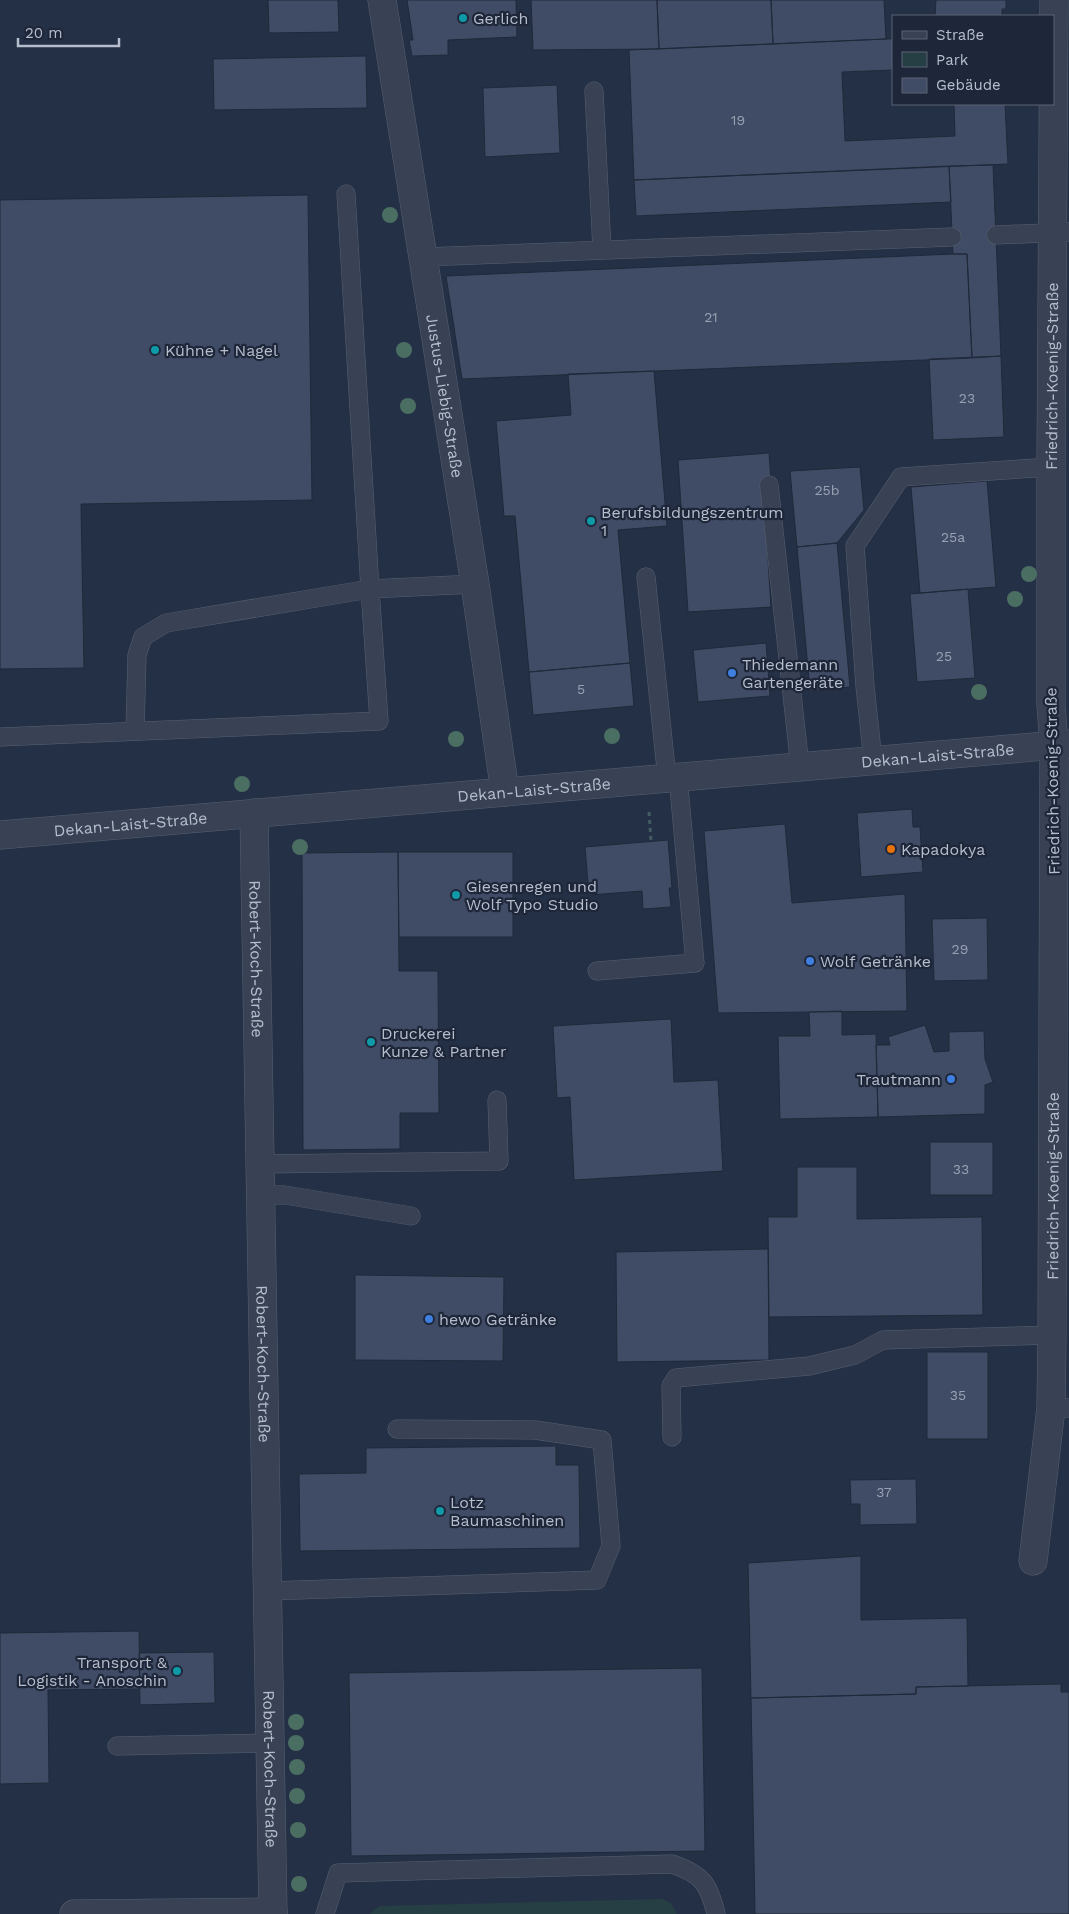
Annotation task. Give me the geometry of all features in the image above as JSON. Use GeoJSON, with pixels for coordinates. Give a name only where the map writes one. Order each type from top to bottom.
{"type":"FeatureCollection","features":[{"type":"Feature","properties":{"kind":"street","name":"Justus-Liebig-Straße"},"geometry":{"type":"LineString","coordinates":[[382,0],[475,584],[505,792]]}},
{"type":"Feature","properties":{"kind":"street","name":"Friedrich-Koenig-Straße"},"geometry":{"type":"LineString","coordinates":[[1033,1561],[1060,1408],[1052,1334],[1062,745],[1051,705],[1051,467],[1061,232],[1054,0]]}},
{"type":"Feature","properties":{"kind":"street","name":"Dekan-Laist-Straße"},"geometry":{"type":"LineString","coordinates":[[0,835],[1062,745]]}},
{"type":"Feature","properties":{"kind":"street","name":"Robert-Koch-Straße"},"geometry":{"type":"LineString","coordinates":[[254,813],[273,1913]]}},
{"type":"Feature","properties":{"kind":"street"},"geometry":{"type":"LineString","coordinates":[[74,1914],[273,1913]]}},
{"type":"Feature","properties":{"kind":"lane"},"geometry":{"type":"LineString","coordinates":[[594,91],[602,250]]}},
{"type":"Feature","properties":{"kind":"lane"},"geometry":{"type":"LineString","coordinates":[[0,737],[379,721],[346,194]]}},
{"type":"Feature","properties":{"kind":"lane"},"geometry":{"type":"LineString","coordinates":[[996,235],[1061,232]]}},
{"type":"Feature","properties":{"kind":"lane"},"geometry":{"type":"LineString","coordinates":[[423,257],[952,237]]}},
{"type":"Feature","properties":{"kind":"lane"},"geometry":{"type":"LineString","coordinates":[[873,761],[865,686],[855,546],[901,477],[1051,467]]}},
{"type":"Feature","properties":{"kind":"lane"},"geometry":{"type":"LineString","coordinates":[[769,485],[800,767]]}},
{"type":"Feature","properties":{"kind":"lane"},"geometry":{"type":"LineString","coordinates":[[597,971],[696,964],[646,577]]}},
{"type":"Feature","properties":{"kind":"lane"},"geometry":{"type":"LineString","coordinates":[[135,731],[137,655],[143,637],[166,623],[370,589],[475,584]]}},
{"type":"Feature","properties":{"kind":"lane"},"geometry":{"type":"LineString","coordinates":[[260,1164],[499,1161],[497,1100]]}},
{"type":"Feature","properties":{"kind":"lane"},"geometry":{"type":"LineString","coordinates":[[260,1195],[285,1195],[411,1216]]}},
{"type":"Feature","properties":{"kind":"lane"},"geometry":{"type":"LineString","coordinates":[[672,1437],[671,1386],[676,1378],[809,1366],[855,1355],[883,1340],[1052,1334]]}},
{"type":"Feature","properties":{"kind":"lane"},"geometry":{"type":"LineString","coordinates":[[267,1591],[597,1580],[611,1546],[602,1440],[535,1430],[397,1429]]}},
{"type":"Feature","properties":{"kind":"lane"},"geometry":{"type":"LineString","coordinates":[[117,1746],[270,1743]]}},
{"type":"Feature","properties":{"kind":"lane"},"geometry":{"type":"LineString","coordinates":[[325,1914],[338,1873],[672,1864],[691,1870],[703,1882],[711,1894],[716,1914]]}},
{"type":"Feature","properties":{"kind":"path"},"geometry":{"type":"LineString","coordinates":[[649,811],[651,841]]}},
{"type":"Feature","properties":{"kind":"green space"},"geometry":{"type":"Polygon","coordinates":[[[662,1899],[671,1903],[677,1914],[370,1914],[379,1906],[662,1899]]]}},
{"type":"Feature","properties":{"kind":"building"},"geometry":{"type":"Polygon","coordinates":[[[268,0],[338,0],[339,32],[269,33],[268,0]]]}},
{"type":"Feature","properties":{"kind":"building","name":"Gerlich"},"geometry":{"type":"Polygon","coordinates":[[[407,0],[516,0],[517,37],[448,40],[448,55],[412,56],[409,40],[413,40],[407,0]]]}},
{"type":"Feature","properties":{"kind":"building"},"geometry":{"type":"Polygon","coordinates":[[[531,0],[657,0],[659,49],[533,50],[531,0]]]}},
{"type":"Feature","properties":{"kind":"building"},"geometry":{"type":"Polygon","coordinates":[[[657,0],[771,0],[773,44],[659,49],[657,0]]]}},
{"type":"Feature","properties":{"kind":"building"},"geometry":{"type":"Polygon","coordinates":[[[771,0],[884,0],[886,39],[773,44],[771,0]]]}},
{"type":"Feature","properties":{"kind":"building"},"geometry":{"type":"Polygon","coordinates":[[[936,0],[1006,0],[1006,9],[1002,9],[1002,15],[935,15],[936,0]]]}},
{"type":"Feature","properties":{"kind":"building"},"geometry":{"type":"Polygon","coordinates":[[[892,39],[892,70],[842,72],[845,141],[955,136],[954,105],[1005,105],[1008,164],[634,180],[629,50],[892,39]]]}},
{"type":"Feature","properties":{"kind":"building"},"geometry":{"type":"Polygon","coordinates":[[[366,56],[367,108],[214,110],[213,59],[366,56]]]}},
{"type":"Feature","properties":{"kind":"building"},"geometry":{"type":"Polygon","coordinates":[[[557,85],[560,153],[485,157],[483,88],[557,85]]]}},
{"type":"Feature","properties":{"kind":"building"},"geometry":{"type":"Polygon","coordinates":[[[993,165],[1001,356],[972,358],[967,254],[953,254],[949,166],[993,165]]]}},
{"type":"Feature","properties":{"kind":"building"},"geometry":{"type":"Polygon","coordinates":[[[949,166],[951,202],[636,216],[634,180],[949,166]]]}},
{"type":"Feature","properties":{"kind":"building","name":"Kühne + Nagel"},"geometry":{"type":"Polygon","coordinates":[[[308,195],[312,500],[81,504],[84,668],[0,669],[0,200],[308,195]]]}},
{"type":"Feature","properties":{"kind":"building"},"geometry":{"type":"Polygon","coordinates":[[[967,254],[972,358],[462,379],[446,276],[967,254]]]}},
{"type":"Feature","properties":{"kind":"building"},"geometry":{"type":"Polygon","coordinates":[[[1001,356],[1004,437],[933,440],[929,359],[1001,356]]]}},
{"type":"Feature","properties":{"kind":"building","name":"Berufsbildungszentrum 1"},"geometry":{"type":"Polygon","coordinates":[[[654,371],[667,526],[618,530],[630,663],[529,672],[515,516],[504,516],[496,421],[571,415],[568,374],[654,371]]]}},
{"type":"Feature","properties":{"kind":"building"},"geometry":{"type":"Polygon","coordinates":[[[769,453],[771,479],[763,480],[771,607],[688,612],[678,460],[769,453]]]}},
{"type":"Feature","properties":{"kind":"building"},"geometry":{"type":"Polygon","coordinates":[[[860,467],[864,510],[837,543],[797,547],[790,471],[860,467]]]}},
{"type":"Feature","properties":{"kind":"building"},"geometry":{"type":"Polygon","coordinates":[[[987,481],[996,587],[920,593],[911,487],[987,481]]]}},
{"type":"Feature","properties":{"kind":"building"},"geometry":{"type":"Polygon","coordinates":[[[837,543],[850,687],[810,691],[797,547],[837,543]]]}},
{"type":"Feature","properties":{"kind":"building"},"geometry":{"type":"Polygon","coordinates":[[[968,589],[975,678],[917,682],[910,594],[968,589]]]}},
{"type":"Feature","properties":{"kind":"building","name":"Thiedemann Gartengeräte"},"geometry":{"type":"Polygon","coordinates":[[[766,643],[770,696],[698,702],[693,650],[766,643]]]}},
{"type":"Feature","properties":{"kind":"building"},"geometry":{"type":"Polygon","coordinates":[[[630,663],[634,706],[533,715],[529,672],[630,663]]]}},
{"type":"Feature","properties":{"kind":"building","name":"Kapadokya"},"geometry":{"type":"Polygon","coordinates":[[[912,809],[913,827],[920,827],[923,872],[861,877],[857,813],[912,809]]]}},
{"type":"Feature","properties":{"kind":"building","name":"Wolf Getränke"},"geometry":{"type":"Polygon","coordinates":[[[785,824],[792,903],[905,894],[907,1011],[718,1013],[704,831],[785,824]]]}},
{"type":"Feature","properties":{"kind":"building"},"geometry":{"type":"Polygon","coordinates":[[[668,840],[672,888],[669,888],[671,907],[643,909],[642,891],[589,895],[585,847],[668,840]]]}},
{"type":"Feature","properties":{"kind":"building","name":"Giesenregen und Wolf Typo Studio"},"geometry":{"type":"Polygon","coordinates":[[[398,852],[513,852],[513,937],[399,937],[398,852]]]}},
{"type":"Feature","properties":{"kind":"building","name":"Druckerei Kunze & Partner"},"geometry":{"type":"Polygon","coordinates":[[[398,852],[399,971],[438,971],[439,1113],[400,1113],[400,1149],[303,1150],[302,853],[398,852]]]}},
{"type":"Feature","properties":{"kind":"building"},"geometry":{"type":"Polygon","coordinates":[[[987,918],[988,980],[934,981],[932,919],[987,918]]]}},
{"type":"Feature","properties":{"kind":"building"},"geometry":{"type":"Polygon","coordinates":[[[842,1011],[842,1035],[876,1034],[878,1117],[780,1119],[778,1036],[810,1036],[809,1012],[842,1011]]]}},
{"type":"Feature","properties":{"kind":"building"},"geometry":{"type":"Polygon","coordinates":[[[671,1019],[674,1082],[718,1080],[723,1171],[574,1180],[570,1097],[557,1098],[553,1026],[671,1019]]]}},
{"type":"Feature","properties":{"kind":"building"},"geometry":{"type":"Polygon","coordinates":[[[925,1025],[934,1052],[949,1051],[949,1032],[984,1031],[985,1059],[993,1082],[985,1085],[985,1114],[878,1117],[876,1045],[890,1045],[888,1037],[925,1025]]]}},
{"type":"Feature","properties":{"kind":"building"},"geometry":{"type":"Polygon","coordinates":[[[930,1142],[993,1142],[993,1195],[930,1195],[930,1142]]]}},
{"type":"Feature","properties":{"kind":"building"},"geometry":{"type":"Polygon","coordinates":[[[797,1167],[857,1167],[857,1219],[982,1217],[983,1315],[769,1317],[768,1217],[797,1217],[797,1167]]]}},
{"type":"Feature","properties":{"kind":"building"},"geometry":{"type":"Polygon","coordinates":[[[768,1249],[769,1360],[617,1362],[616,1252],[768,1249]]]}},
{"type":"Feature","properties":{"kind":"building","name":"hewo Getränke"},"geometry":{"type":"Polygon","coordinates":[[[355,1275],[504,1277],[503,1361],[355,1360],[355,1275]]]}},
{"type":"Feature","properties":{"kind":"building"},"geometry":{"type":"Polygon","coordinates":[[[927,1352],[988,1352],[988,1439],[927,1439],[927,1352]]]}},
{"type":"Feature","properties":{"kind":"building","name":"Lotz Baumaschinen"},"geometry":{"type":"Polygon","coordinates":[[[556,1446],[556,1465],[579,1465],[580,1548],[300,1551],[299,1474],[366,1473],[366,1448],[556,1446]]]}},
{"type":"Feature","properties":{"kind":"building"},"geometry":{"type":"Polygon","coordinates":[[[916,1479],[917,1524],[860,1525],[860,1504],[851,1504],[850,1480],[916,1479]]]}},
{"type":"Feature","properties":{"kind":"building"},"geometry":{"type":"Polygon","coordinates":[[[861,1556],[861,1620],[967,1618],[968,1686],[916,1687],[916,1694],[751,1698],[748,1563],[861,1556]]]}},
{"type":"Feature","properties":{"kind":"building","name":"Transport & Logistik - Anoschin"},"geometry":{"type":"Polygon","coordinates":[[[139,1631],[140,1689],[48,1690],[49,1783],[0,1784],[0,1633],[139,1631]]]}},
{"type":"Feature","properties":{"kind":"building","name":"Transport & Logistik - Anoschin"},"geometry":{"type":"Polygon","coordinates":[[[214,1652],[215,1703],[140,1705],[139,1653],[214,1652]]]}},
{"type":"Feature","properties":{"kind":"building"},"geometry":{"type":"Polygon","coordinates":[[[702,1668],[705,1851],[351,1856],[349,1673],[702,1668]]]}},
{"type":"Feature","properties":{"kind":"building"},"geometry":{"type":"Polygon","coordinates":[[[1061,1684],[1061,1692],[1069,1692],[1069,1914],[755,1914],[751,1698],[916,1694],[916,1687],[1061,1684]]]}},
{"type":"Feature","properties":{"kind":"place","name":"Gerlich"},"geometry":{"type":"Point","coordinates":[463,18]}},
{"type":"Feature","properties":{"kind":"place","name":"Kühne + Nagel"},"geometry":{"type":"Point","coordinates":[155,350]}},
{"type":"Feature","properties":{"kind":"place","name":"Berufsbildungszentrum 1"},"geometry":{"type":"Point","coordinates":[591,521]}},
{"type":"Feature","properties":{"kind":"place","name":"Thiedemann Gartengeräte"},"geometry":{"type":"Point","coordinates":[732,673]}},
{"type":"Feature","properties":{"kind":"place","name":"Kapadokya"},"geometry":{"type":"Point","coordinates":[891,849]}},
{"type":"Feature","properties":{"kind":"place","name":"Giesenregen und Wolf Typo Studio"},"geometry":{"type":"Point","coordinates":[456,895]}},
{"type":"Feature","properties":{"kind":"place","name":"Wolf Getränke"},"geometry":{"type":"Point","coordinates":[810,961]}},
{"type":"Feature","properties":{"kind":"place","name":"Druckerei Kunze & Partner"},"geometry":{"type":"Point","coordinates":[371,1042]}},
{"type":"Feature","properties":{"kind":"place","name":"Trautmann"},"geometry":{"type":"Point","coordinates":[951,1079]}},
{"type":"Feature","properties":{"kind":"place","name":"hewo Getränke"},"geometry":{"type":"Point","coordinates":[429,1319]}},
{"type":"Feature","properties":{"kind":"place","name":"Lotz Baumaschinen"},"geometry":{"type":"Point","coordinates":[440,1511]}},
{"type":"Feature","properties":{"kind":"place","name":"Transport & Logistik - Anoschin"},"geometry":{"type":"Point","coordinates":[177,1671]}}]}
